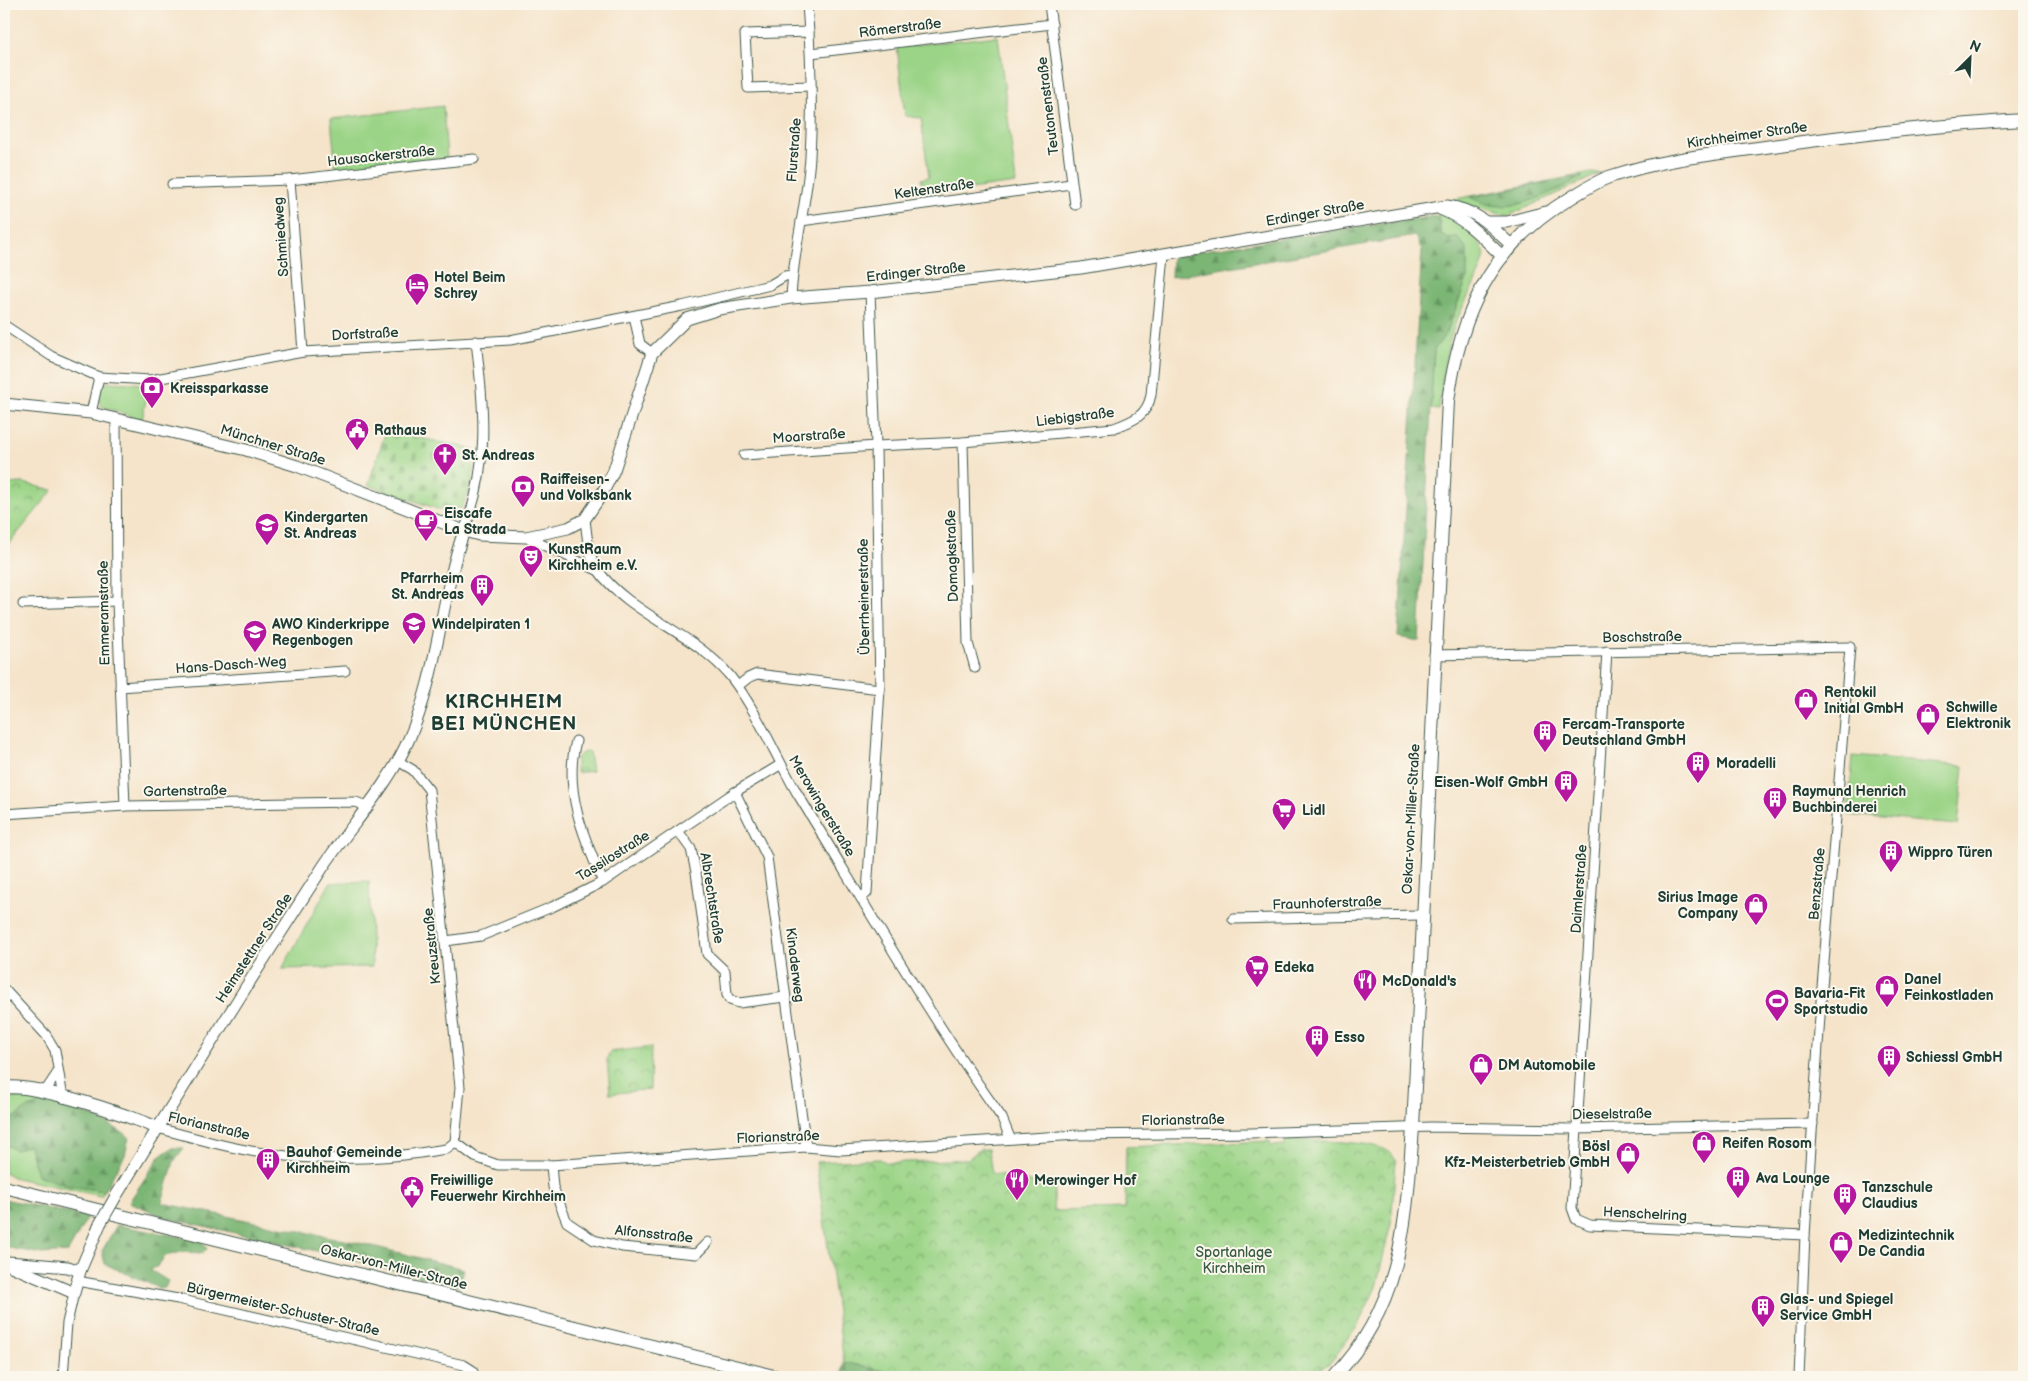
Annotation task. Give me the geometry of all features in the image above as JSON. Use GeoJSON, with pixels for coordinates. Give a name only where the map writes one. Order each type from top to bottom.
{"type":"FeatureCollection","features":[{"type":"Feature","properties":{"kind":"main road","name":"Kirchheimer Straße"},"geometry":{"type":"LineString","coordinates":[[1503,256],[1546,212],[1608,178],[1686,159],[1880,132],[2024,120]]}},
{"type":"Feature","properties":{"kind":"main road","name":"Oskar-von-Miller-Straße"},"geometry":{"type":"LineString","coordinates":[[1334,1377],[1361,1346],[1380,1310],[1392,1280],[1405,1228],[1412,1128],[1440,518],[1451,375],[1470,310],[1488,276],[1503,256]]}},
{"type":"Feature","properties":{"kind":"main road"},"geometry":{"type":"LineString","coordinates":[[4,1088],[30,1089],[132,1118],[158,1128]]}},
{"type":"Feature","properties":{"kind":"main road","name":"Oskar-von-Miller-Straße"},"geometry":{"type":"LineString","coordinates":[[7,1186],[778,1377]]}},
{"type":"Feature","properties":{"kind":"street","name":"Flurstraße"},"geometry":{"type":"LineString","coordinates":[[791,298],[792,275],[810,158],[811,53],[808,4]]}},
{"type":"Feature","properties":{"kind":"street","name":"Teutonenstraße"},"geometry":{"type":"LineString","coordinates":[[1049,4],[1075,205]]}},
{"type":"Feature","properties":{"kind":"street","name":"Römerstraße"},"geometry":{"type":"LineString","coordinates":[[811,53],[1052,24]]}},
{"type":"Feature","properties":{"kind":"street"},"geometry":{"type":"LineString","coordinates":[[809,32],[744,34],[748,88],[811,86]]}},
{"type":"Feature","properties":{"kind":"street","name":"Hausackerstraße"},"geometry":{"type":"LineString","coordinates":[[290,180],[474,160]]}},
{"type":"Feature","properties":{"kind":"street","name":"Schmiedweg"},"geometry":{"type":"LineString","coordinates":[[172,184],[290,180],[303,352]]}},
{"type":"Feature","properties":{"kind":"street","name":"Keltenstraße"},"geometry":{"type":"LineString","coordinates":[[801,221],[1071,184]]}},
{"type":"Feature","properties":{"kind":"street","name":"Erdinger Straße"},"geometry":{"type":"LineString","coordinates":[[585,520],[602,494],[614,470],[652,353],[688,319],[719,309],[791,298],[870,292],[1043,272],[1164,255],[1447,206],[1463,208],[1487,222],[1512,246]]}},
{"type":"Feature","properties":{"kind":"street"},"geometry":{"type":"LineString","coordinates":[[1436,208],[1455,215],[1469,224],[1503,256]]}},
{"type":"Feature","properties":{"kind":"street"},"geometry":{"type":"LineString","coordinates":[[1487,222],[1507,222],[1546,212]]}},
{"type":"Feature","properties":{"kind":"street","name":"Liebigstraße"},"geometry":{"type":"LineString","coordinates":[[876,446],[963,442],[1114,428],[1136,420],[1149,405],[1151,395],[1164,255]]}},
{"type":"Feature","properties":{"kind":"street","name":"Dorfstraße"},"geometry":{"type":"LineString","coordinates":[[99,377],[150,380],[303,352],[510,340],[682,306],[770,285],[785,276],[792,275]]}},
{"type":"Feature","properties":{"kind":"street","name":"Überrheinerstraße"},"geometry":{"type":"LineString","coordinates":[[861,898],[867,893],[880,689],[876,446],[870,292]]}},
{"type":"Feature","properties":{"kind":"street"},"geometry":{"type":"LineString","coordinates":[[682,306],[688,319]]}},
{"type":"Feature","properties":{"kind":"street"},"geometry":{"type":"LineString","coordinates":[[634,316],[640,344],[652,353]]}},
{"type":"Feature","properties":{"kind":"street"},"geometry":{"type":"LineString","coordinates":[[4,325],[51,356],[99,377],[91,413]]}},
{"type":"Feature","properties":{"kind":"street"},"geometry":{"type":"LineString","coordinates":[[464,531],[480,480],[483,457],[482,394],[476,342]]}},
{"type":"Feature","properties":{"kind":"street","name":"Münchner Straße"},"geometry":{"type":"LineString","coordinates":[[4,404],[91,413],[246,450],[298,466],[464,531],[479,535],[526,537]]}},
{"type":"Feature","properties":{"kind":"street","name":"Emmeramstraße"},"geometry":{"type":"LineString","coordinates":[[116,420],[117,601],[125,806]]}},
{"type":"Feature","properties":{"kind":"street","name":"Domagkstraße"},"geometry":{"type":"LineString","coordinates":[[963,442],[968,643],[976,668]]}},
{"type":"Feature","properties":{"kind":"street","name":"Moarstraße"},"geometry":{"type":"LineString","coordinates":[[744,455],[876,446]]}},
{"type":"Feature","properties":{"kind":"street"},"geometry":{"type":"LineString","coordinates":[[526,537],[549,533],[585,520]]}},
{"type":"Feature","properties":{"kind":"street","name":"Merowingerstraße"},"geometry":{"type":"LineString","coordinates":[[585,520],[591,555],[597,570],[619,592],[719,663],[738,686],[780,765],[935,1018],[1002,1118],[1010,1138]]}},
{"type":"Feature","properties":{"kind":"street","name":"Heimstettner Straße"},"geometry":{"type":"LineString","coordinates":[[63,1377],[67,1323],[74,1293],[100,1224],[158,1128],[327,861],[398,761],[420,713],[447,587],[464,531]]}},
{"type":"Feature","properties":{"kind":"street"},"geometry":{"type":"LineString","coordinates":[[526,537],[597,570]]}},
{"type":"Feature","properties":{"kind":"street"},"geometry":{"type":"LineString","coordinates":[[23,604],[117,601]]}},
{"type":"Feature","properties":{"kind":"street","name":"Boschstraße"},"geometry":{"type":"LineString","coordinates":[[1434,655],[1850,647]]}},
{"type":"Feature","properties":{"kind":"street","name":"Benzstraße"},"geometry":{"type":"LineString","coordinates":[[1813,1124],[1850,647]]}},
{"type":"Feature","properties":{"kind":"street","name":"Daimlerstraße"},"geometry":{"type":"LineString","coordinates":[[1576,1129],[1607,652]]}},
{"type":"Feature","properties":{"kind":"street","name":"Hans-Dasch-Weg"},"geometry":{"type":"LineString","coordinates":[[120,687],[345,671]]}},
{"type":"Feature","properties":{"kind":"street"},"geometry":{"type":"LineString","coordinates":[[738,686],[757,674],[880,689]]}},
{"type":"Feature","properties":{"kind":"street"},"geometry":{"type":"LineString","coordinates":[[576,741],[572,757],[572,776],[579,826],[603,882]]}},
{"type":"Feature","properties":{"kind":"street","name":"Kreuzstraße"},"geometry":{"type":"LineString","coordinates":[[398,761],[413,770],[429,790],[460,1087],[455,1142]]}},
{"type":"Feature","properties":{"kind":"street","name":"Tassilostraße"},"geometry":{"type":"LineString","coordinates":[[446,941],[481,936],[552,907],[603,882],[735,792],[780,765]]}},
{"type":"Feature","properties":{"kind":"street","name":"Kinaderweg"},"geometry":{"type":"LineString","coordinates":[[735,792],[767,857],[784,997],[806,1147]]}},
{"type":"Feature","properties":{"kind":"street","name":"Gartenstraße"},"geometry":{"type":"LineString","coordinates":[[4,814],[125,806],[356,802],[366,806]]}},
{"type":"Feature","properties":{"kind":"street","name":"Albrechtstraße"},"geometry":{"type":"LineString","coordinates":[[678,831],[691,849],[707,954],[725,971],[727,995],[730,1000],[739,1002],[784,997]]}},
{"type":"Feature","properties":{"kind":"street","name":"Fraunhoferstraße"},"geometry":{"type":"LineString","coordinates":[[1233,919],[1421,915]]}},
{"type":"Feature","properties":{"kind":"street"},"geometry":{"type":"LineString","coordinates":[[4,989],[46,1035],[55,1050],[63,1098]]}},
{"type":"Feature","properties":{"kind":"street"},"geometry":{"type":"LineString","coordinates":[[44,1093],[58,1072]]}},
{"type":"Feature","properties":{"kind":"street"},"geometry":{"type":"LineString","coordinates":[[1801,1376],[1805,1235],[1813,1124]]}},
{"type":"Feature","properties":{"kind":"street","name":"Dieselstraße"},"geometry":{"type":"LineString","coordinates":[[1412,1128],[1576,1129],[1813,1124]]}},
{"type":"Feature","properties":{"kind":"street","name":"Florianstraße"},"geometry":{"type":"LineString","coordinates":[[158,1128],[268,1154],[315,1158],[371,1159],[416,1154],[446,1150],[455,1142],[475,1157],[498,1165],[550,1165],[806,1147],[841,1150],[1010,1138],[1412,1128]]}},
{"type":"Feature","properties":{"kind":"street","name":"Henschelring"},"geometry":{"type":"LineString","coordinates":[[1576,1129],[1572,1208],[1576,1219],[1590,1225],[1805,1235]]}},
{"type":"Feature","properties":{"kind":"street","name":"Alfonsstraße"},"geometry":{"type":"LineString","coordinates":[[550,1165],[553,1187],[567,1222],[594,1240],[622,1247],[696,1254],[708,1242]]}},
{"type":"Feature","properties":{"kind":"street"},"geometry":{"type":"LineString","coordinates":[[4,1263],[68,1267],[79,1276]]}},
{"type":"Feature","properties":{"kind":"street"},"geometry":{"type":"LineString","coordinates":[[4,1263],[74,1293]]}},
{"type":"Feature","properties":{"kind":"street","name":"Bürgermeister-Schuster-Straße"},"geometry":{"type":"LineString","coordinates":[[79,1276],[464,1365],[472,1370],[475,1377]]}},
{"type":"Feature","properties":{"kind":"green space"},"geometry":{"type":"Polygon","coordinates":[[[998,36],[1016,183],[923,195],[921,179],[929,177],[921,118],[905,116],[897,47],[998,36]]]}},
{"type":"Feature","properties":{"kind":"green space"},"geometry":{"type":"Polygon","coordinates":[[[443,106],[447,159],[336,170],[331,119],[443,106]]]}},
{"type":"Feature","properties":{"kind":"green space"},"geometry":{"type":"Polygon","coordinates":[[[1591,173],[1601,173],[1508,216],[1450,200],[1591,173]]]}},
{"type":"Feature","properties":{"kind":"green space"},"geometry":{"type":"Polygon","coordinates":[[[1578,176],[1583,177],[1541,197],[1513,205],[1499,206],[1470,197],[1578,176]]]}},
{"type":"Feature","properties":{"kind":"green space"},"geometry":{"type":"Polygon","coordinates":[[[1438,213],[1452,220],[1473,235],[1485,255],[1479,274],[1457,320],[1447,350],[1439,410],[1430,409],[1434,350],[1447,332],[1467,278],[1467,248],[1441,234],[1438,213]]]}},
{"type":"Feature","properties":{"kind":"green space"},"geometry":{"type":"Polygon","coordinates":[[[1437,216],[1441,234],[1449,239],[1457,237],[1467,248],[1467,278],[1447,332],[1434,350],[1419,641],[1398,637],[1422,250],[1415,236],[1171,277],[1172,258],[1211,249],[1437,216]]]}},
{"type":"Feature","properties":{"kind":"green space"},"geometry":{"type":"Polygon","coordinates":[[[109,382],[149,384],[142,420],[101,406],[99,401],[101,386],[109,382]]]}},
{"type":"Feature","properties":{"kind":"green space"},"geometry":{"type":"Polygon","coordinates":[[[386,431],[474,449],[472,484],[458,516],[368,485],[386,431]]]}},
{"type":"Feature","properties":{"kind":"green space"},"geometry":{"type":"Polygon","coordinates":[[[23,483],[53,490],[4,550],[4,484],[23,483]]]}},
{"type":"Feature","properties":{"kind":"green space"},"geometry":{"type":"Polygon","coordinates":[[[584,752],[589,752],[592,771],[576,773],[576,758],[584,752]]]}},
{"type":"Feature","properties":{"kind":"green space"},"geometry":{"type":"Polygon","coordinates":[[[1853,756],[1964,766],[1958,825],[1848,815],[1853,756]]]}},
{"type":"Feature","properties":{"kind":"green space"},"geometry":{"type":"Polygon","coordinates":[[[369,881],[372,967],[282,969],[330,883],[369,881]]]}},
{"type":"Feature","properties":{"kind":"green space"},"geometry":{"type":"Polygon","coordinates":[[[651,1047],[650,1089],[610,1094],[607,1059],[610,1052],[651,1047]]]}},
{"type":"Feature","properties":{"kind":"green space"},"geometry":{"type":"Polygon","coordinates":[[[34,1097],[58,1105],[34,1106],[4,1126],[4,1098],[34,1097]]]}},
{"type":"Feature","properties":{"kind":"green space"},"geometry":{"type":"Polygon","coordinates":[[[41,1103],[87,1114],[129,1137],[125,1155],[104,1191],[64,1185],[37,1175],[29,1145],[16,1150],[4,1144],[4,1126],[25,1109],[41,1103]]]}},
{"type":"Feature","properties":{"kind":"green space","name":"Sportanlage Kirchheim"},"geometry":{"type":"Polygon","coordinates":[[[1286,1140],[1366,1144],[1388,1151],[1396,1161],[1391,1223],[1376,1287],[1357,1327],[1331,1362],[1308,1377],[911,1377],[844,1362],[816,1162],[880,1159],[887,1163],[968,1159],[980,1149],[988,1149],[992,1173],[1055,1188],[1053,1211],[1125,1209],[1126,1147],[1270,1141],[1270,1146],[1285,1145],[1286,1140]]]}},
{"type":"Feature","properties":{"kind":"green space"},"geometry":{"type":"Polygon","coordinates":[[[4,1144],[16,1150],[29,1144],[32,1159],[64,1185],[104,1191],[101,1196],[15,1178],[4,1172],[4,1144]]]}},
{"type":"Feature","properties":{"kind":"green space"},"geometry":{"type":"Polygon","coordinates":[[[172,1148],[184,1148],[174,1161],[162,1203],[364,1244],[464,1269],[460,1287],[317,1251],[167,1218],[129,1202],[160,1156],[172,1148]]]}},
{"type":"Feature","properties":{"kind":"green space"},"geometry":{"type":"Polygon","coordinates":[[[4,1199],[87,1218],[68,1252],[42,1254],[4,1247],[4,1199]]]}},
{"type":"Feature","properties":{"kind":"green space"},"geometry":{"type":"Polygon","coordinates":[[[117,1225],[201,1241],[207,1249],[203,1253],[182,1252],[165,1256],[158,1266],[150,1270],[168,1281],[165,1288],[159,1288],[105,1264],[102,1251],[117,1225]]]}},
{"type":"Feature","properties":{"kind":"green space"},"geometry":{"type":"Polygon","coordinates":[[[844,1362],[911,1377],[858,1377],[842,1373],[844,1362]]]}},
{"type":"Feature","properties":{"kind":"place","name":"Hotel Beim Schrey"},"geometry":{"type":"Point","coordinates":[417,306]}},
{"type":"Feature","properties":{"kind":"place","name":"Kreissparkasse"},"geometry":{"type":"Point","coordinates":[152,409]}},
{"type":"Feature","properties":{"kind":"place","name":"Rathaus"},"geometry":{"type":"Point","coordinates":[357,451]}},
{"type":"Feature","properties":{"kind":"place","name":"St. Andreas"},"geometry":{"type":"Point","coordinates":[445,476]}},
{"type":"Feature","properties":{"kind":"place","name":"Raiffeisen- und Volksbank"},"geometry":{"type":"Point","coordinates":[523,508]}},
{"type":"Feature","properties":{"kind":"place","name":"Eiscafe La Strada"},"geometry":{"type":"Point","coordinates":[426,542]}},
{"type":"Feature","properties":{"kind":"place","name":"Kindergarten St. Andreas"},"geometry":{"type":"Point","coordinates":[267,546]}},
{"type":"Feature","properties":{"kind":"place","name":"KunstRaum Kirchheim e.V."},"geometry":{"type":"Point","coordinates":[531,578]}},
{"type":"Feature","properties":{"kind":"place","name":"Pfarrheim St. Andreas"},"geometry":{"type":"Point","coordinates":[482,607]}},
{"type":"Feature","properties":{"kind":"place","name":"Windelpiraten 1"},"geometry":{"type":"Point","coordinates":[414,645]}},
{"type":"Feature","properties":{"kind":"place","name":"AWO Kinderkrippe Regenbogen"},"geometry":{"type":"Point","coordinates":[255,653]}},
{"type":"Feature","properties":{"kind":"place","name":"Rentokil Initial GmbH"},"geometry":{"type":"Point","coordinates":[1806,721]}},
{"type":"Feature","properties":{"kind":"place","name":"Schwille Elektronik"},"geometry":{"type":"Point","coordinates":[1928,736]}},
{"type":"Feature","properties":{"kind":"place","name":"Fercam-Transporte Deutschland GmbH"},"geometry":{"type":"Point","coordinates":[1545,753]}},
{"type":"Feature","properties":{"kind":"place","name":"Moradelli"},"geometry":{"type":"Point","coordinates":[1698,784]}},
{"type":"Feature","properties":{"kind":"place","name":"Eisen-Wolf GmbH"},"geometry":{"type":"Point","coordinates":[1566,803]}},
{"type":"Feature","properties":{"kind":"place","name":"Raymund Henrich Buchbinderei"},"geometry":{"type":"Point","coordinates":[1775,820]}},
{"type":"Feature","properties":{"kind":"place","name":"Lidl"},"geometry":{"type":"Point","coordinates":[1284,831]}},
{"type":"Feature","properties":{"kind":"place","name":"Wippro Türen"},"geometry":{"type":"Point","coordinates":[1891,873]}},
{"type":"Feature","properties":{"kind":"place","name":"Sirius Image Company"},"geometry":{"type":"Point","coordinates":[1756,926]}},
{"type":"Feature","properties":{"kind":"place","name":"Edeka"},"geometry":{"type":"Point","coordinates":[1257,988]}},
{"type":"Feature","properties":{"kind":"place","name":"McDonald's"},"geometry":{"type":"Point","coordinates":[1365,1002]}},
{"type":"Feature","properties":{"kind":"place","name":"Danel Feinkostladen"},"geometry":{"type":"Point","coordinates":[1887,1008]}},
{"type":"Feature","properties":{"kind":"place","name":"Bavaria-Fit Sportstudio"},"geometry":{"type":"Point","coordinates":[1777,1022]}},
{"type":"Feature","properties":{"kind":"place","name":"Esso"},"geometry":{"type":"Point","coordinates":[1317,1058]}},
{"type":"Feature","properties":{"kind":"place","name":"Schiessl GmbH"},"geometry":{"type":"Point","coordinates":[1889,1078]}},
{"type":"Feature","properties":{"kind":"place","name":"DM Automobile"},"geometry":{"type":"Point","coordinates":[1481,1086]}},
{"type":"Feature","properties":{"kind":"place","name":"Reifen Rosom"},"geometry":{"type":"Point","coordinates":[1704,1164]}},
{"type":"Feature","properties":{"kind":"place","name":"Bösl Kfz-Meisterbetrieb GmbH"},"geometry":{"type":"Point","coordinates":[1628,1175]}},
{"type":"Feature","properties":{"kind":"place","name":"Bauhof Gemeinde Kirchheim"},"geometry":{"type":"Point","coordinates":[268,1181]}},
{"type":"Feature","properties":{"kind":"place","name":"Ava Lounge"},"geometry":{"type":"Point","coordinates":[1738,1199]}},
{"type":"Feature","properties":{"kind":"place","name":"Merowinger Hof"},"geometry":{"type":"Point","coordinates":[1017,1201]}},
{"type":"Feature","properties":{"kind":"place","name":"Freiwillige Feuerwehr Kirchheim"},"geometry":{"type":"Point","coordinates":[412,1209]}},
{"type":"Feature","properties":{"kind":"place","name":"Tanzschule Claudius"},"geometry":{"type":"Point","coordinates":[1845,1216]}},
{"type":"Feature","properties":{"kind":"place","name":"Medizintechnik De Candia"},"geometry":{"type":"Point","coordinates":[1841,1264]}},
{"type":"Feature","properties":{"kind":"place","name":"Glas- und Spiegel Service GmbH"},"geometry":{"type":"Point","coordinates":[1763,1328]}},
{"type":"Feature","properties":{"kind":"district","name":"KIRCHHEIM BEI MÜNCHEN"},"geometry":{"type":"Point","coordinates":[504,713]}}]}
